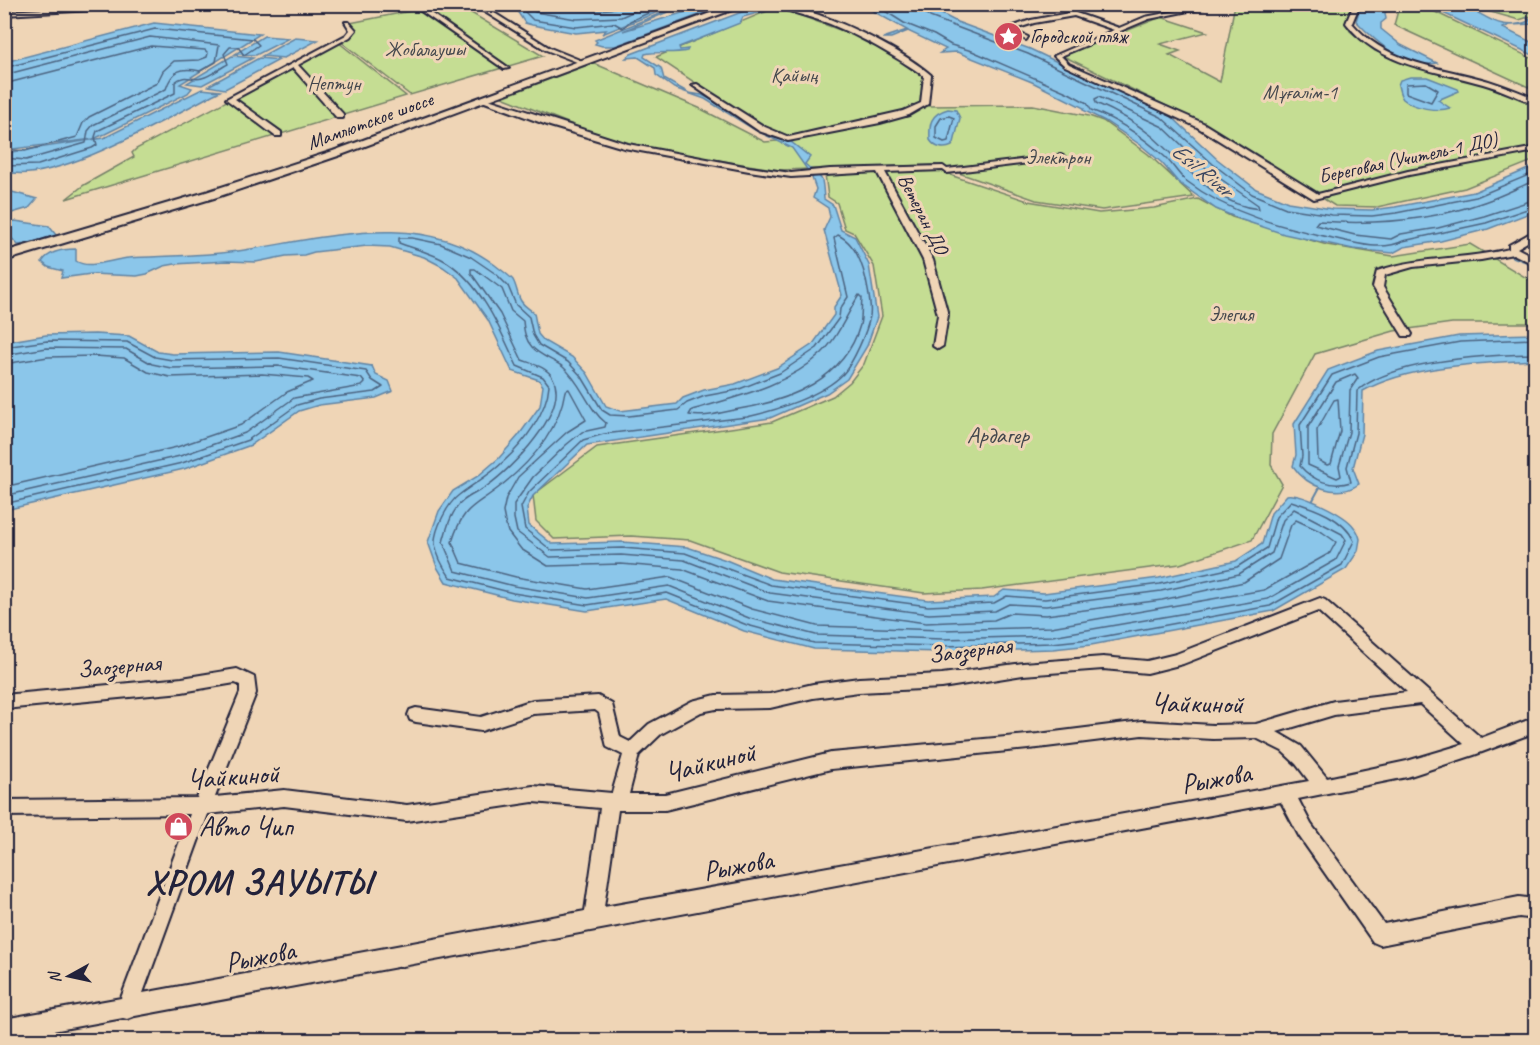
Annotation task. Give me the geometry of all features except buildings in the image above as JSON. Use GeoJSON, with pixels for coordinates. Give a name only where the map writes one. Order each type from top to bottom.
{"type":"FeatureCollection","features":[{"type":"Feature","properties":{"kind":"highway","name":"Мамлютское шоссе"},"geometry":{"type":"LineString","coordinates":[[4,256],[220,192],[337,153],[744,4]]}},
{"type":"Feature","properties":{"kind":"street"},"geometry":{"type":"LineString","coordinates":[[4,13],[195,4]]}},
{"type":"Feature","properties":{"kind":"street"},"geometry":{"type":"LineString","coordinates":[[475,4],[548,49],[584,63]]}},
{"type":"Feature","properties":{"kind":"street"},"geometry":{"type":"LineString","coordinates":[[695,84],[762,129],[788,139],[869,123],[906,113],[924,104],[928,75],[902,57],[864,36],[824,20],[771,4]]}},
{"type":"Feature","properties":{"kind":"street"},"geometry":{"type":"LineString","coordinates":[[1357,4],[1349,23],[1355,32],[1378,50],[1445,73],[1488,83],[1536,102]]}},
{"type":"Feature","properties":{"kind":"street"},"geometry":{"type":"LineString","coordinates":[[1026,38],[1006,30],[1069,9],[1117,29],[1147,18],[1200,7]]}},
{"type":"Feature","properties":{"kind":"street"},"geometry":{"type":"LineString","coordinates":[[420,8],[506,68]]}},
{"type":"Feature","properties":{"kind":"street"},"geometry":{"type":"LineString","coordinates":[[278,134],[230,99],[348,36],[353,28],[347,23]]}},
{"type":"Feature","properties":{"kind":"street","name":"Береговая (Учитель-1 ДО)"},"geometry":{"type":"LineString","coordinates":[[1117,29],[1056,56],[1067,65],[1200,125],[1298,186],[1320,197],[1408,173],[1536,149]]}},
{"type":"Feature","properties":{"kind":"street"},"geometry":{"type":"LineString","coordinates":[[294,65],[339,116]]}},
{"type":"Feature","properties":{"kind":"street"},"geometry":{"type":"LineString","coordinates":[[485,99],[553,124],[627,146],[791,175],[880,170],[945,170],[1061,158]]}},
{"type":"Feature","properties":{"kind":"street","name":"Ветеран ДО"},"geometry":{"type":"LineString","coordinates":[[880,170],[928,260],[943,315],[938,346]]}},
{"type":"Feature","properties":{"kind":"street"},"geometry":{"type":"LineString","coordinates":[[1514,251],[1512,247],[1536,233]]}},
{"type":"Feature","properties":{"kind":"street"},"geometry":{"type":"LineString","coordinates":[[1407,333],[1378,287],[1380,273],[1392,268],[1500,256],[1514,251],[1536,262]]}},
{"type":"Feature","properties":{"kind":"street","name":"Заозерная"},"geometry":{"type":"LineString","coordinates":[[632,751],[664,723],[708,703],[770,701],[813,691],[859,685],[942,681],[1023,669],[1102,663],[1147,667],[1178,660],[1320,604],[1423,697]]}},
{"type":"Feature","properties":{"kind":"street","name":"Заозерная"},"geometry":{"type":"LineString","coordinates":[[4,702],[182,686],[237,676],[248,682],[248,693],[202,806]]}},
{"type":"Feature","properties":{"kind":"street"},"geometry":{"type":"LineString","coordinates":[[1423,697],[1478,746],[1536,724]]}},
{"type":"Feature","properties":{"kind":"street","name":"Чайкиной"},"geometry":{"type":"LineString","coordinates":[[4,808],[202,806],[284,798],[406,813],[533,794],[650,803],[679,800],[831,761],[1038,741],[1142,728],[1213,732],[1256,731],[1334,708],[1423,697]]}},
{"type":"Feature","properties":{"kind":"street"},"geometry":{"type":"LineString","coordinates":[[416,715],[480,724],[533,707],[598,703],[606,709],[613,741],[632,751],[614,801],[593,919]]}},
{"type":"Feature","properties":{"kind":"street"},"geometry":{"type":"LineString","coordinates":[[1256,731],[1290,745],[1323,786]]}},
{"type":"Feature","properties":{"kind":"street","name":"Рыжова"},"geometry":{"type":"LineString","coordinates":[[4,1030],[127,1009],[593,919],[1323,786],[1407,769],[1478,746]]}},
{"type":"Feature","properties":{"kind":"street"},"geometry":{"type":"LineString","coordinates":[[1286,793],[1305,830],[1380,936],[1519,907],[1536,909]]}},
{"type":"Feature","properties":{"kind":"street"},"geometry":{"type":"LineString","coordinates":[[127,1009],[202,806]]}},
{"type":"Feature","properties":{"kind":"green space"},"geometry":{"type":"Polygon","coordinates":[[[4,5],[190,5],[5,12],[4,5]]]}},
{"type":"Feature","properties":{"kind":"green space","name":"Жобалаушы"},"geometry":{"type":"Polygon","coordinates":[[[441,5],[458,5],[543,56],[410,95],[340,41],[355,29],[350,23],[441,5]]]}},
{"type":"Feature","properties":{"kind":"green space","name":"Мұғалім-1"},"geometry":{"type":"Polygon","coordinates":[[[1241,5],[1352,5],[1346,23],[1350,31],[1375,51],[1535,101],[1535,160],[1465,188],[1377,207],[1335,206],[1204,124],[1063,56],[1161,17],[1207,32],[1160,44],[1180,51],[1169,55],[1220,82],[1234,9],[1241,5]]]}},
{"type":"Feature","properties":{"kind":"green space"},"geometry":{"type":"Polygon","coordinates":[[[1466,5],[1535,5],[1535,15],[1519,20],[1466,5]]]}},
{"type":"Feature","properties":{"kind":"green space","name":"Қайың"},"geometry":{"type":"Polygon","coordinates":[[[777,7],[859,37],[925,75],[921,103],[901,113],[868,122],[789,137],[765,129],[656,57],[777,7]]]}},
{"type":"Feature","properties":{"kind":"green space"},"geometry":{"type":"Polygon","coordinates":[[[1399,7],[1431,10],[1535,60],[1535,90],[1394,25],[1399,7]]]}},
{"type":"Feature","properties":{"kind":"green space","name":"Нептун"},"geometry":{"type":"Polygon","coordinates":[[[338,42],[406,96],[66,199],[84,185],[134,157],[132,153],[136,149],[338,42]]]}},
{"type":"Feature","properties":{"kind":"green space","name":"Электрон"},"geometry":{"type":"Polygon","coordinates":[[[593,63],[699,108],[765,142],[800,139],[874,124],[928,106],[1033,105],[1089,116],[1103,121],[1148,154],[1194,197],[1102,210],[1036,200],[936,165],[779,170],[621,144],[502,97],[593,63]]]}},
{"type":"Feature","properties":{"kind":"green space","name":"Ардагер"},"geometry":{"type":"Polygon","coordinates":[[[941,169],[953,176],[1028,201],[1099,213],[1154,208],[1198,199],[1232,217],[1327,245],[1393,256],[1470,244],[1535,283],[1535,323],[1452,323],[1394,331],[1315,354],[1272,434],[1271,465],[1282,484],[1252,540],[1180,564],[982,590],[924,593],[779,572],[690,540],[631,536],[554,539],[536,521],[533,495],[597,447],[772,422],[833,396],[850,382],[864,364],[882,316],[874,266],[854,233],[845,229],[837,203],[828,197],[825,174],[941,169]]]}},
{"type":"Feature","properties":{"kind":"water"},"geometry":{"type":"Polygon","coordinates":[[[1056,4],[1064,8],[963,9],[953,5],[937,5],[1056,4]]]}},
{"type":"Feature","properties":{"kind":"water"},"geometry":{"type":"Polygon","coordinates":[[[1361,4],[1404,5],[1389,8],[1385,13],[1386,19],[1381,23],[1381,29],[1401,45],[1437,63],[1414,62],[1382,45],[1356,21],[1361,4]]]}},
{"type":"Feature","properties":{"kind":"water"},"geometry":{"type":"Polygon","coordinates":[[[1457,4],[1490,20],[1507,25],[1529,21],[1527,18],[1535,20],[1535,24],[1510,25],[1503,28],[1535,44],[1535,56],[1441,12],[1409,5],[1457,4]]]}},
{"type":"Feature","properties":{"kind":"water"},"geometry":{"type":"Polygon","coordinates":[[[502,5],[676,5],[602,34],[606,30],[576,33],[525,23],[517,11],[502,5]]]}},
{"type":"Feature","properties":{"kind":"water"},"geometry":{"type":"Polygon","coordinates":[[[684,5],[623,31],[708,5],[726,5],[615,46],[595,44],[597,42],[595,40],[684,5]]]}},
{"type":"Feature","properties":{"kind":"water","name":"Esil River"},"geometry":{"type":"Polygon","coordinates":[[[862,5],[931,5],[926,6],[957,22],[1030,49],[1171,116],[1217,159],[1256,189],[1288,202],[1332,209],[1372,210],[1395,207],[1474,192],[1535,166],[1535,211],[1488,229],[1441,241],[1404,247],[1393,253],[1353,249],[1284,234],[1216,209],[1178,182],[1162,163],[1142,146],[1105,121],[1083,110],[1084,108],[1032,82],[957,52],[940,53],[946,49],[908,31],[891,38],[883,38],[907,30],[862,5]]]}},
{"type":"Feature","properties":{"kind":"water"},"geometry":{"type":"Polygon","coordinates":[[[763,9],[765,11],[743,17],[740,23],[679,47],[680,50],[688,49],[687,51],[650,53],[645,54],[644,57],[661,68],[664,79],[689,93],[702,95],[728,108],[773,136],[791,142],[810,157],[805,164],[821,178],[824,199],[833,205],[841,230],[855,237],[869,265],[877,317],[867,346],[847,379],[827,393],[770,418],[587,445],[533,496],[527,508],[529,525],[552,544],[622,542],[687,547],[772,579],[928,600],[994,597],[1004,590],[1044,593],[1159,578],[1236,561],[1262,544],[1271,513],[1287,495],[1294,495],[1342,516],[1356,530],[1360,539],[1358,551],[1346,569],[1273,611],[1091,645],[1053,649],[943,652],[814,649],[744,631],[666,599],[587,611],[512,599],[446,582],[437,567],[428,542],[439,511],[453,491],[478,476],[499,458],[519,435],[540,406],[543,386],[539,380],[512,371],[488,320],[458,278],[443,267],[424,257],[390,247],[367,246],[256,262],[175,264],[137,276],[91,274],[61,278],[63,271],[48,267],[42,262],[52,253],[71,249],[76,249],[76,261],[94,264],[129,258],[224,253],[370,232],[403,232],[435,237],[466,248],[495,265],[511,278],[521,301],[534,313],[538,334],[544,341],[572,357],[587,373],[606,406],[620,411],[677,404],[683,398],[704,390],[735,384],[777,368],[813,344],[834,315],[834,307],[842,295],[824,230],[830,217],[828,208],[813,198],[816,189],[811,175],[792,148],[755,130],[705,99],[674,88],[656,75],[655,68],[638,57],[626,58],[631,54],[747,10],[763,9]]]}},
{"type":"Feature","properties":{"kind":"water"},"geometry":{"type":"Polygon","coordinates":[[[154,23],[260,34],[180,84],[192,88],[188,93],[105,134],[93,139],[5,150],[5,62],[154,23]]]}},
{"type":"Feature","properties":{"kind":"water"},"geometry":{"type":"Polygon","coordinates":[[[264,36],[289,38],[256,55],[235,54],[264,36]]]}},
{"type":"Feature","properties":{"kind":"water"},"geometry":{"type":"Polygon","coordinates":[[[295,38],[318,40],[284,58],[262,56],[295,38]]]}},
{"type":"Feature","properties":{"kind":"water"},"geometry":{"type":"Polygon","coordinates":[[[232,56],[253,58],[202,85],[187,83],[232,56]]]}},
{"type":"Feature","properties":{"kind":"water"},"geometry":{"type":"Polygon","coordinates":[[[259,58],[279,60],[225,89],[208,86],[259,58]]]}},
{"type":"Feature","properties":{"kind":"water"},"geometry":{"type":"Polygon","coordinates":[[[1410,77],[1427,77],[1458,89],[1459,91],[1438,100],[1450,108],[1439,110],[1426,108],[1413,105],[1403,99],[1398,85],[1400,80],[1410,77]]]}},
{"type":"Feature","properties":{"kind":"water"},"geometry":{"type":"Polygon","coordinates":[[[202,89],[220,91],[113,146],[51,169],[25,173],[5,171],[5,153],[104,138],[202,89]]]}},
{"type":"Feature","properties":{"kind":"water"},"geometry":{"type":"Polygon","coordinates":[[[948,109],[956,110],[960,118],[952,146],[940,148],[930,140],[931,124],[937,114],[948,109]]]}},
{"type":"Feature","properties":{"kind":"water"},"geometry":{"type":"Polygon","coordinates":[[[4,190],[37,199],[29,208],[5,215],[4,190]]]}},
{"type":"Feature","properties":{"kind":"water"},"geometry":{"type":"Polygon","coordinates":[[[15,221],[49,226],[56,235],[18,245],[5,231],[9,226],[5,224],[15,221]]]}},
{"type":"Feature","properties":{"kind":"water"},"geometry":{"type":"Polygon","coordinates":[[[1535,334],[1535,360],[1470,364],[1424,371],[1381,382],[1363,391],[1362,434],[1353,468],[1359,484],[1342,490],[1323,488],[1306,480],[1293,466],[1296,455],[1294,424],[1328,370],[1378,351],[1459,336],[1535,334]]]}},
{"type":"Feature","properties":{"kind":"water"},"geometry":{"type":"Polygon","coordinates":[[[46,335],[129,336],[158,352],[173,354],[279,352],[372,366],[376,375],[389,381],[393,391],[376,398],[319,405],[299,411],[251,445],[184,469],[5,510],[5,342],[46,335]]]}},
{"type":"Feature","properties":{"kind":"waterway"},"geometry":{"type":"LineString","coordinates":[[1510,256],[1526,262],[1536,272]]}},
{"type":"Feature","properties":{"kind":"waterway"},"geometry":{"type":"LineString","coordinates":[[1313,500],[1320,487]]}},
{"type":"Feature","properties":{"kind":"place","name":"Городской пляж"},"geometry":{"type":"Point","coordinates":[1009,36]}},
{"type":"Feature","properties":{"kind":"place","name":"Авто Чип"},"geometry":{"type":"Point","coordinates":[178,826]}},
{"type":"Feature","properties":{"kind":"district","name":"ХРОМ ЗАУЫТЫ"},"geometry":{"type":"Point","coordinates":[259,882]}},
{"type":"Feature","properties":{"kind":"park label","name":"Элегия"},"geometry":{"type":"Point","coordinates":[1231,314]}}]}
